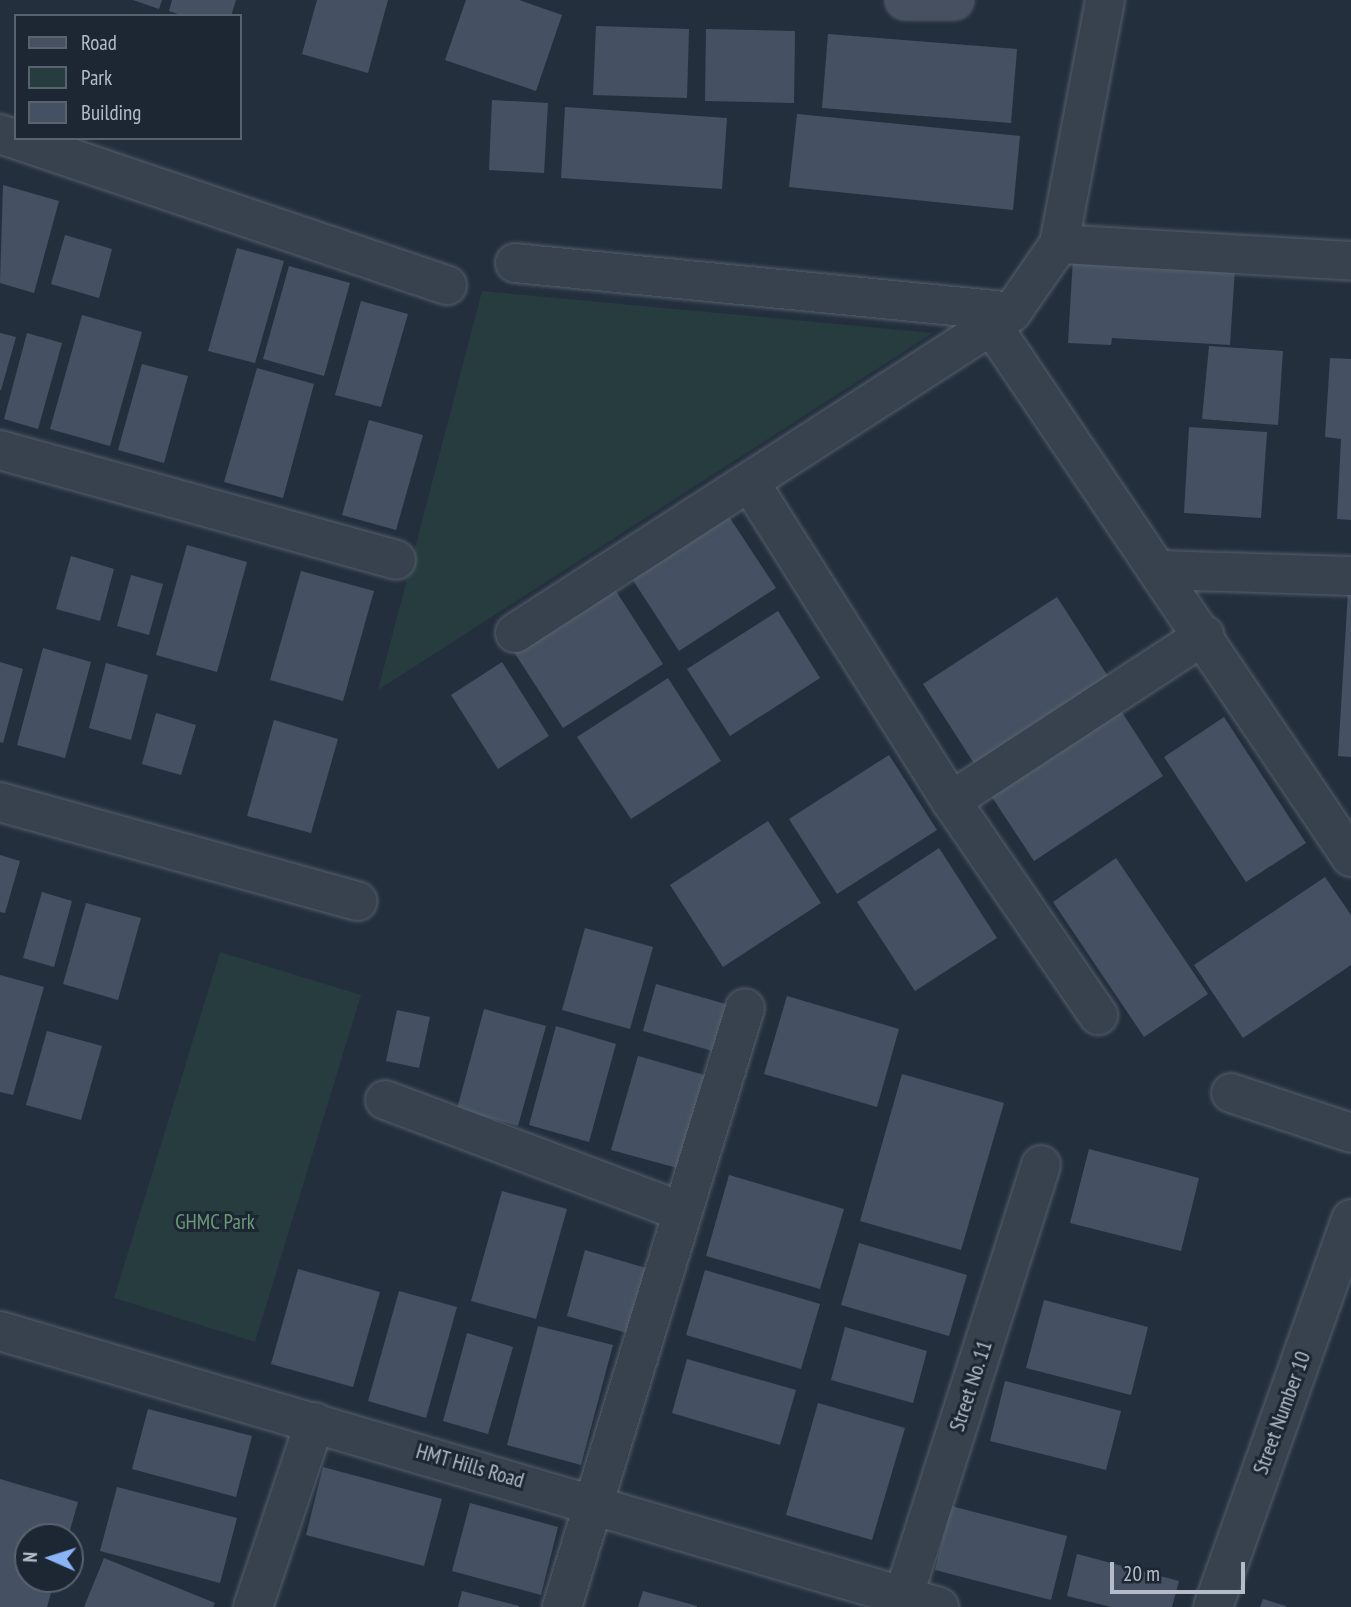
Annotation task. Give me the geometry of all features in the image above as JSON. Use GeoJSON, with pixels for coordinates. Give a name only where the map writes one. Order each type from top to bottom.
{"type":"FeatureCollection","features":[{"type":"Feature","properties":{"kind":"street"},"geometry":{"type":"LineString","coordinates":[[905,0],[954,0]]}},
{"type":"Feature","properties":{"kind":"street"},"geometry":{"type":"LineString","coordinates":[[516,633],[1002,319],[1059,244],[1105,0]]}},
{"type":"Feature","properties":{"kind":"street"},"geometry":{"type":"LineString","coordinates":[[18,140],[447,285]]}},
{"type":"Feature","properties":{"kind":"street"},"geometry":{"type":"LineString","coordinates":[[1059,244],[1351,261]]}},
{"type":"Feature","properties":{"kind":"street"},"geometry":{"type":"LineString","coordinates":[[515,263],[1002,319]]}},
{"type":"Feature","properties":{"kind":"street"},"geometry":{"type":"LineString","coordinates":[[1002,319],[1161,570],[1351,857]]}},
{"type":"Feature","properties":{"kind":"street"},"geometry":{"type":"LineString","coordinates":[[0,450],[396,560]]}},
{"type":"Feature","properties":{"kind":"street"},"geometry":{"type":"LineString","coordinates":[[750,483],[951,801],[1098,1015]]}},
{"type":"Feature","properties":{"kind":"street"},"geometry":{"type":"LineString","coordinates":[[1161,570],[1351,576]]}},
{"type":"Feature","properties":{"kind":"street"},"geometry":{"type":"LineString","coordinates":[[951,801],[1205,635]]}},
{"type":"Feature","properties":{"kind":"street"},"geometry":{"type":"LineString","coordinates":[[0,802],[358,901]]}},
{"type":"Feature","properties":{"kind":"street"},"geometry":{"type":"LineString","coordinates":[[562,1607],[744,1008]]}},
{"type":"Feature","properties":{"kind":"street"},"geometry":{"type":"LineString","coordinates":[[1231,1093],[1351,1133]]}},
{"type":"Feature","properties":{"kind":"street"},"geometry":{"type":"LineString","coordinates":[[385,1100],[683,1212]]}},
{"type":"Feature","properties":{"kind":"street","name":"Street No. 11"},"geometry":{"type":"LineString","coordinates":[[902,1602],[1041,1165]]}},
{"type":"Feature","properties":{"kind":"street","name":"Street Number 10"},"geometry":{"type":"LineString","coordinates":[[1213,1607],[1351,1219]]}},
{"type":"Feature","properties":{"kind":"street","name":"HMT Hills Road"},"geometry":{"type":"LineString","coordinates":[[0,1331],[594,1503],[902,1602],[939,1607]]}},
{"type":"Feature","properties":{"kind":"street"},"geometry":{"type":"LineString","coordinates":[[253,1607],[315,1422]]}},
{"type":"Feature","properties":{"kind":"green space"},"geometry":{"type":"Polygon","coordinates":[[[482,291],[933,333],[378,690],[482,291]]]}},
{"type":"Feature","properties":{"kind":"green space","name":"GHMC Park"},"geometry":{"type":"Polygon","coordinates":[[[220,952],[361,995],[255,1342],[114,1298],[220,952]]]}},
{"type":"Feature","properties":{"kind":"building"},"geometry":{"type":"Polygon","coordinates":[[[133,0],[162,0],[159,9],[133,0]]]}},
{"type":"Feature","properties":{"kind":"building"},"geometry":{"type":"Polygon","coordinates":[[[172,0],[236,0],[232,14],[178,14],[169,11],[172,0]]]}},
{"type":"Feature","properties":{"kind":"building"},"geometry":{"type":"Polygon","coordinates":[[[317,0],[388,0],[368,73],[302,54],[317,0]]]}},
{"type":"Feature","properties":{"kind":"building"},"geometry":{"type":"Polygon","coordinates":[[[466,0],[519,0],[562,15],[536,91],[445,60],[466,0]]]}},
{"type":"Feature","properties":{"kind":"building"},"geometry":{"type":"Polygon","coordinates":[[[596,26],[689,29],[687,98],[593,95],[596,26]]]}},
{"type":"Feature","properties":{"kind":"building"},"geometry":{"type":"Polygon","coordinates":[[[706,29],[795,31],[794,103],[705,101],[706,29]]]}},
{"type":"Feature","properties":{"kind":"building"},"geometry":{"type":"Polygon","coordinates":[[[828,34],[1017,49],[1011,123],[822,108],[828,34]]]}},
{"type":"Feature","properties":{"kind":"building"},"geometry":{"type":"Polygon","coordinates":[[[492,100],[548,103],[544,173],[489,170],[492,100]]]}},
{"type":"Feature","properties":{"kind":"building"},"geometry":{"type":"Polygon","coordinates":[[[565,107],[727,118],[722,189],[561,178],[565,107]]]}},
{"type":"Feature","properties":{"kind":"building"},"geometry":{"type":"Polygon","coordinates":[[[797,114],[1020,136],[1013,210],[789,187],[797,114]]]}},
{"type":"Feature","properties":{"kind":"building"},"geometry":{"type":"Polygon","coordinates":[[[3,185],[59,201],[34,293],[0,283],[3,185]]]}},
{"type":"Feature","properties":{"kind":"building"},"geometry":{"type":"Polygon","coordinates":[[[65,235],[112,249],[99,298],[51,284],[65,235]]]}},
{"type":"Feature","properties":{"kind":"building"},"geometry":{"type":"Polygon","coordinates":[[[237,248],[284,261],[255,363],[208,351],[237,248]]]}},
{"type":"Feature","properties":{"kind":"building"},"geometry":{"type":"Polygon","coordinates":[[[1073,258],[1235,268],[1230,345],[1112,338],[1111,345],[1068,343],[1073,258]]]}},
{"type":"Feature","properties":{"kind":"building"},"geometry":{"type":"Polygon","coordinates":[[[289,266],[350,283],[324,376],[263,359],[289,266]]]}},
{"type":"Feature","properties":{"kind":"building"},"geometry":{"type":"Polygon","coordinates":[[[361,301],[408,314],[381,407],[335,395],[361,301]]]}},
{"type":"Feature","properties":{"kind":"building"},"geometry":{"type":"Polygon","coordinates":[[[82,315],[142,332],[110,446],[50,429],[82,315]]]}},
{"type":"Feature","properties":{"kind":"building"},"geometry":{"type":"Polygon","coordinates":[[[0,333],[16,337],[1,390],[0,390],[0,333]]]}},
{"type":"Feature","properties":{"kind":"building"},"geometry":{"type":"Polygon","coordinates":[[[27,333],[62,343],[38,429],[4,419],[27,333]]]}},
{"type":"Feature","properties":{"kind":"building"},"geometry":{"type":"Polygon","coordinates":[[[1209,346],[1283,351],[1278,425],[1202,419],[1209,346]]]}},
{"type":"Feature","properties":{"kind":"building"},"geometry":{"type":"Polygon","coordinates":[[[1330,358],[1351,359],[1351,520],[1337,519],[1341,439],[1325,437],[1330,358]]]}},
{"type":"Feature","properties":{"kind":"building"},"geometry":{"type":"Polygon","coordinates":[[[142,364],[188,376],[164,463],[118,450],[142,364]]]}},
{"type":"Feature","properties":{"kind":"building"},"geometry":{"type":"Polygon","coordinates":[[[257,368],[314,384],[283,498],[224,482],[257,368]]]}},
{"type":"Feature","properties":{"kind":"building"},"geometry":{"type":"Polygon","coordinates":[[[369,420],[423,435],[396,530],[342,515],[369,420]]]}},
{"type":"Feature","properties":{"kind":"building"},"geometry":{"type":"Polygon","coordinates":[[[1189,427],[1267,432],[1261,518],[1184,513],[1189,427]]]}},
{"type":"Feature","properties":{"kind":"building"},"geometry":{"type":"Polygon","coordinates":[[[724,509],[776,588],[679,651],[627,571],[724,509]]]}},
{"type":"Feature","properties":{"kind":"building"},"geometry":{"type":"Polygon","coordinates":[[[187,545],[247,562],[217,672],[156,655],[187,545]]]}},
{"type":"Feature","properties":{"kind":"building"},"geometry":{"type":"Polygon","coordinates":[[[71,556],[114,569],[100,621],[56,609],[71,556]]]}},
{"type":"Feature","properties":{"kind":"building"},"geometry":{"type":"Polygon","coordinates":[[[301,571],[374,591],[343,701],[270,680],[301,571]]]}},
{"type":"Feature","properties":{"kind":"building"},"geometry":{"type":"Polygon","coordinates":[[[131,575],[163,584],[149,635],[117,626],[131,575]]]}},
{"type":"Feature","properties":{"kind":"building"},"geometry":{"type":"Polygon","coordinates":[[[614,588],[663,664],[563,728],[514,652],[614,588]]]}},
{"type":"Feature","properties":{"kind":"building"},"geometry":{"type":"Polygon","coordinates":[[[1348,592],[1351,592],[1351,757],[1338,756],[1348,592]]]}},
{"type":"Feature","properties":{"kind":"building"},"geometry":{"type":"Polygon","coordinates":[[[1057,597],[1111,681],[977,768],[923,684],[1057,597]]]}},
{"type":"Feature","properties":{"kind":"building"},"geometry":{"type":"Polygon","coordinates":[[[778,611],[820,678],[730,736],[687,669],[778,611]]]}},
{"type":"Feature","properties":{"kind":"building"},"geometry":{"type":"Polygon","coordinates":[[[43,648],[91,662],[65,758],[17,745],[43,648]]]}},
{"type":"Feature","properties":{"kind":"building"},"geometry":{"type":"Polygon","coordinates":[[[0,662],[23,669],[3,743],[0,742],[0,662]]]}},
{"type":"Feature","properties":{"kind":"building"},"geometry":{"type":"Polygon","coordinates":[[[502,662],[549,736],[498,769],[451,695],[502,662]]]}},
{"type":"Feature","properties":{"kind":"building"},"geometry":{"type":"Polygon","coordinates":[[[106,663],[148,675],[131,740],[89,728],[106,663]]]}},
{"type":"Feature","properties":{"kind":"building"},"geometry":{"type":"Polygon","coordinates":[[[668,678],[721,761],[631,819],[577,737],[668,678]]]}},
{"type":"Feature","properties":{"kind":"building"},"geometry":{"type":"Polygon","coordinates":[[[1120,709],[1163,776],[1034,861],[990,794],[1120,709]]]}},
{"type":"Feature","properties":{"kind":"building"},"geometry":{"type":"Polygon","coordinates":[[[156,713],[196,725],[181,775],[142,764],[156,713]]]}},
{"type":"Feature","properties":{"kind":"building"},"geometry":{"type":"Polygon","coordinates":[[[1224,717],[1306,843],[1246,882],[1164,757],[1224,717]]]}},
{"type":"Feature","properties":{"kind":"building"},"geometry":{"type":"Polygon","coordinates":[[[274,720],[338,739],[311,833],[247,816],[274,720]]]}},
{"type":"Feature","properties":{"kind":"building"},"geometry":{"type":"Polygon","coordinates":[[[889,755],[937,830],[837,894],[789,819],[889,755]]]}},
{"type":"Feature","properties":{"kind":"building"},"geometry":{"type":"Polygon","coordinates":[[[768,821],[821,903],[723,967],[670,885],[768,821]]]}},
{"type":"Feature","properties":{"kind":"building"},"geometry":{"type":"Polygon","coordinates":[[[939,848],[997,938],[915,991],[857,902],[939,848]]]}},
{"type":"Feature","properties":{"kind":"building"},"geometry":{"type":"Polygon","coordinates":[[[0,855],[20,861],[5,913],[0,912],[0,855]]]}},
{"type":"Feature","properties":{"kind":"building"},"geometry":{"type":"Polygon","coordinates":[[[1116,858],[1208,994],[1144,1037],[1053,902],[1116,858]]]}},
{"type":"Feature","properties":{"kind":"building"},"geometry":{"type":"Polygon","coordinates":[[[1325,877],[1351,915],[1351,965],[1243,1038],[1194,965],[1325,877]]]}},
{"type":"Feature","properties":{"kind":"building"},"geometry":{"type":"Polygon","coordinates":[[[42,892],[72,901],[54,967],[23,958],[42,892]]]}},
{"type":"Feature","properties":{"kind":"building"},"geometry":{"type":"Polygon","coordinates":[[[86,903],[141,918],[118,1000],[63,984],[86,903]]]}},
{"type":"Feature","properties":{"kind":"building"},"geometry":{"type":"Polygon","coordinates":[[[585,928],[653,947],[630,1029],[562,1010],[585,928]]]}},
{"type":"Feature","properties":{"kind":"building"},"geometry":{"type":"Polygon","coordinates":[[[0,975],[44,987],[13,1095],[0,1092],[0,975]]]}},
{"type":"Feature","properties":{"kind":"building"},"geometry":{"type":"Polygon","coordinates":[[[656,984],[736,1007],[723,1054],[643,1031],[656,984]]]}},
{"type":"Feature","properties":{"kind":"building"},"geometry":{"type":"Polygon","coordinates":[[[787,996],[899,1029],[877,1107],[764,1074],[787,996]]]}},
{"type":"Feature","properties":{"kind":"building"},"geometry":{"type":"Polygon","coordinates":[[[484,1009],[546,1026],[518,1126],[457,1109],[484,1009]]]}},
{"type":"Feature","properties":{"kind":"building"},"geometry":{"type":"Polygon","coordinates":[[[397,1010],[430,1017],[419,1068],[386,1061],[397,1010]]]}},
{"type":"Feature","properties":{"kind":"building"},"geometry":{"type":"Polygon","coordinates":[[[556,1026],[616,1044],[589,1142],[529,1125],[556,1026]]]}},
{"type":"Feature","properties":{"kind":"building"},"geometry":{"type":"Polygon","coordinates":[[[47,1031],[102,1046],[81,1120],[26,1105],[47,1031]]]}},
{"type":"Feature","properties":{"kind":"building"},"geometry":{"type":"Polygon","coordinates":[[[638,1056],[708,1076],[681,1169],[611,1150],[638,1056]]]}},
{"type":"Feature","properties":{"kind":"building"},"geometry":{"type":"Polygon","coordinates":[[[902,1074],[1004,1103],[961,1250],[860,1221],[902,1074]]]}},
{"type":"Feature","properties":{"kind":"building"},"geometry":{"type":"Polygon","coordinates":[[[1089,1149],[1199,1178],[1181,1251],[1070,1223],[1089,1149]]]}},
{"type":"Feature","properties":{"kind":"building"},"geometry":{"type":"Polygon","coordinates":[[[729,1175],[844,1209],[820,1289],[706,1256],[729,1175]]]}},
{"type":"Feature","properties":{"kind":"building"},"geometry":{"type":"Polygon","coordinates":[[[502,1191],[567,1209],[536,1319],[471,1301],[502,1191]]]}},
{"type":"Feature","properties":{"kind":"building"},"geometry":{"type":"Polygon","coordinates":[[[859,1243],[967,1275],[949,1336],[841,1305],[859,1243]]]}},
{"type":"Feature","properties":{"kind":"building"},"geometry":{"type":"Polygon","coordinates":[[[585,1250],[646,1268],[627,1333],[567,1316],[585,1250]]]}},
{"type":"Feature","properties":{"kind":"building"},"geometry":{"type":"Polygon","coordinates":[[[298,1269],[380,1292],[353,1387],[271,1364],[298,1269]]]}},
{"type":"Feature","properties":{"kind":"building"},"geometry":{"type":"Polygon","coordinates":[[[705,1270],[820,1304],[801,1369],[686,1335],[705,1270]]]}},
{"type":"Feature","properties":{"kind":"building"},"geometry":{"type":"Polygon","coordinates":[[[399,1291],[457,1307],[426,1418],[368,1401],[399,1291]]]}},
{"type":"Feature","properties":{"kind":"building"},"geometry":{"type":"Polygon","coordinates":[[[1044,1300],[1148,1327],[1131,1395],[1026,1368],[1044,1300]]]}},
{"type":"Feature","properties":{"kind":"building"},"geometry":{"type":"Polygon","coordinates":[[[538,1326],[613,1345],[581,1465],[507,1445],[538,1326]]]}},
{"type":"Feature","properties":{"kind":"building"},"geometry":{"type":"Polygon","coordinates":[[[845,1327],[927,1351],[913,1403],[831,1380],[845,1327]]]}},
{"type":"Feature","properties":{"kind":"building"},"geometry":{"type":"Polygon","coordinates":[[[467,1333],[513,1347],[488,1434],[443,1421],[467,1333]]]}},
{"type":"Feature","properties":{"kind":"building"},"geometry":{"type":"Polygon","coordinates":[[[687,1359],[796,1390],[780,1445],[672,1413],[687,1359]]]}},
{"type":"Feature","properties":{"kind":"building"},"geometry":{"type":"Polygon","coordinates":[[[1005,1381],[1121,1411],[1106,1470],[990,1441],[1005,1381]]]}},
{"type":"Feature","properties":{"kind":"building"},"geometry":{"type":"Polygon","coordinates":[[[818,1403],[905,1428],[872,1540],[786,1515],[818,1403]]]}},
{"type":"Feature","properties":{"kind":"building"},"geometry":{"type":"Polygon","coordinates":[[[148,1409],[252,1436],[236,1497],[132,1469],[148,1409]]]}},
{"type":"Feature","properties":{"kind":"building"},"geometry":{"type":"Polygon","coordinates":[[[323,1467],[442,1499],[424,1566],[306,1535],[323,1467]]]}},
{"type":"Feature","properties":{"kind":"building"},"geometry":{"type":"Polygon","coordinates":[[[0,1479],[78,1502],[72,1523],[14,1523],[14,1593],[51,1593],[47,1607],[0,1607],[0,1479]]]}},
{"type":"Feature","properties":{"kind":"building"},"geometry":{"type":"Polygon","coordinates":[[[117,1487],[237,1518],[220,1583],[100,1551],[117,1487]]]}},
{"type":"Feature","properties":{"kind":"building"},"geometry":{"type":"Polygon","coordinates":[[[470,1503],[558,1527],[541,1595],[452,1571],[470,1503]]]}},
{"type":"Feature","properties":{"kind":"building"},"geometry":{"type":"Polygon","coordinates":[[[951,1506],[1067,1536],[1051,1600],[935,1570],[951,1506]]]}},
{"type":"Feature","properties":{"kind":"building"},"geometry":{"type":"Polygon","coordinates":[[[1077,1554],[1179,1581],[1172,1607],[1111,1607],[1067,1596],[1077,1554]]]}},
{"type":"Feature","properties":{"kind":"building"},"geometry":{"type":"Polygon","coordinates":[[[104,1558],[215,1603],[213,1607],[84,1607],[104,1558]]]}},
{"type":"Feature","properties":{"kind":"building"},"geometry":{"type":"Polygon","coordinates":[[[462,1591],[519,1606],[519,1607],[458,1607],[462,1591]]]}},
{"type":"Feature","properties":{"kind":"building"},"geometry":{"type":"Polygon","coordinates":[[[643,1591],[697,1606],[697,1607],[638,1607],[643,1591]]]}},
{"type":"Feature","properties":{"kind":"building"},"geometry":{"type":"Polygon","coordinates":[[[1263,1599],[1286,1606],[1286,1607],[1260,1607],[1263,1599]]]}}]}
